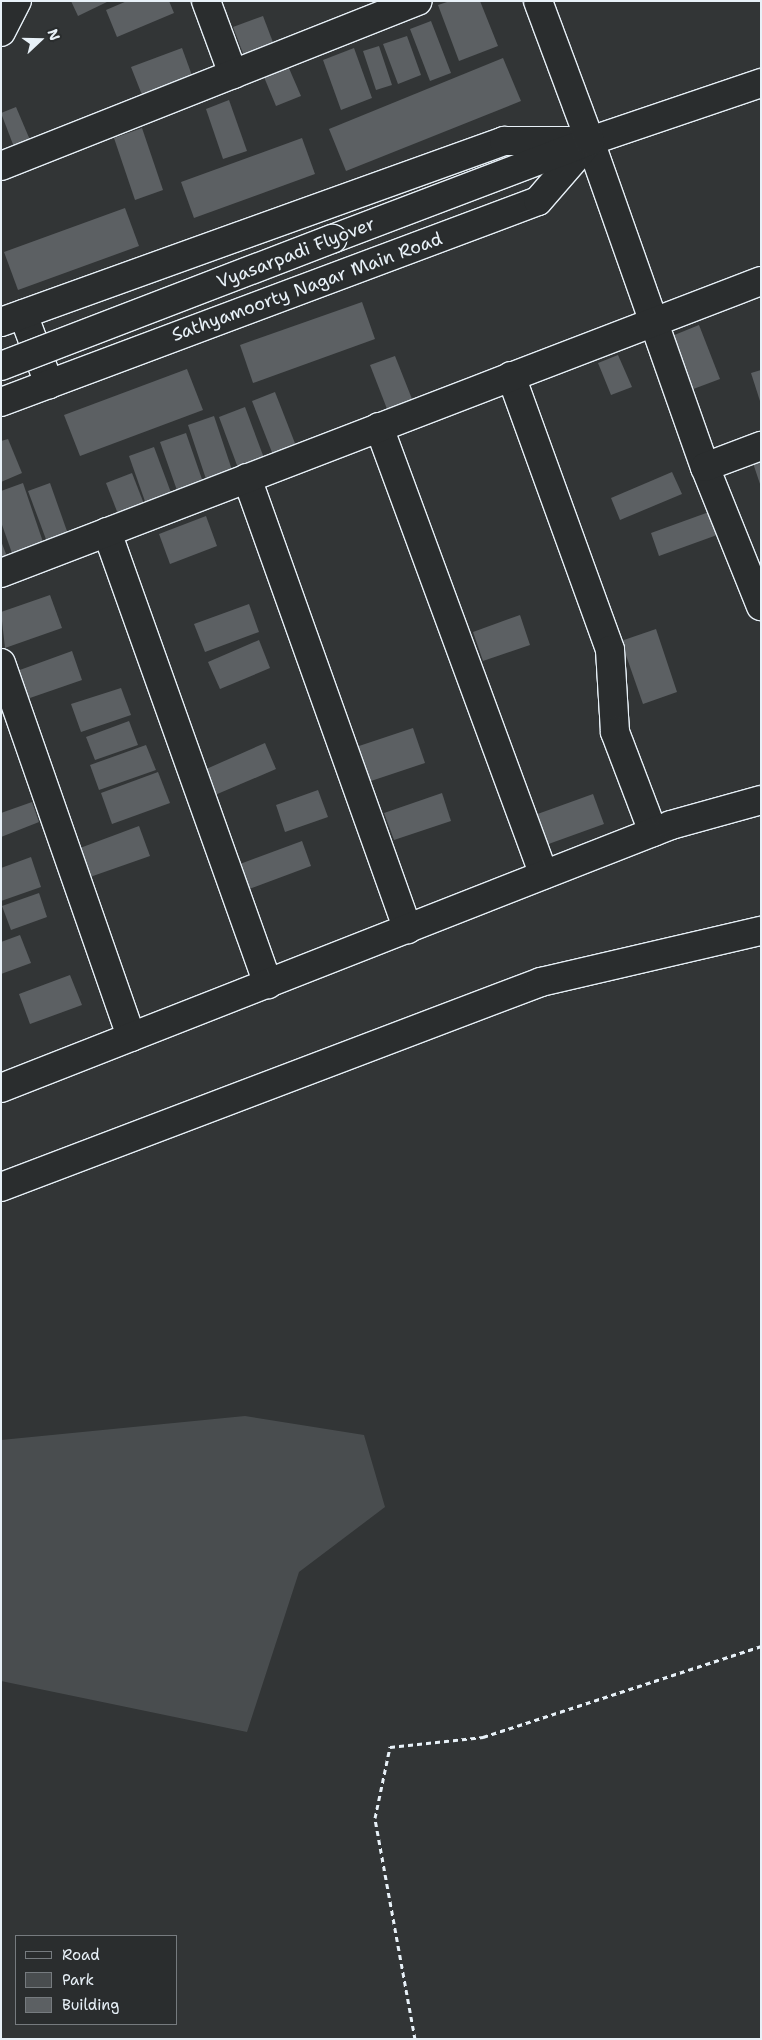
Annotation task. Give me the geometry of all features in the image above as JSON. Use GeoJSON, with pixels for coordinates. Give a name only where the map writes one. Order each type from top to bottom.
{"type":"FeatureCollection","features":[{"type":"Feature","properties":{"kind":"street"},"geometry":{"type":"LineString","coordinates":[[1,32],[17,1]]}},
{"type":"Feature","properties":{"kind":"street"},"geometry":{"type":"LineString","coordinates":[[206,1],[233,74]]}},
{"type":"Feature","properties":{"kind":"street"},"geometry":{"type":"LineString","coordinates":[[1,166],[233,74],[364,11],[418,1]]}},
{"type":"Feature","properties":{"kind":"street"},"geometry":{"type":"LineString","coordinates":[[538,1],[590,141],[705,467],[761,606]]}},
{"type":"Feature","properties":{"kind":"street"},"geometry":{"type":"LineString","coordinates":[[49,384],[12,318],[504,142],[590,141],[761,82]]}},
{"type":"Feature","properties":{"kind":"street","name":"Vyasarpadi Flyover"},"geometry":{"type":"LineString","coordinates":[[1,366],[590,141]]}},
{"type":"Feature","properties":{"kind":"street","name":"Sathyamoorty Nagar Main Road"},"geometry":{"type":"LineString","coordinates":[[1,402],[538,201],[590,141]]}},
{"type":"Feature","properties":{"kind":"street"},"geometry":{"type":"LineString","coordinates":[[1,573],[761,281]]}},
{"type":"Feature","properties":{"kind":"street"},"geometry":{"type":"LineString","coordinates":[[511,376],[610,650],[615,732],[653,832]]}},
{"type":"Feature","properties":{"kind":"street"},"geometry":{"type":"LineString","coordinates":[[380,427],[544,875]]}},
{"type":"Feature","properties":{"kind":"street"},"geometry":{"type":"LineString","coordinates":[[705,467],[761,446]]}},
{"type":"Feature","properties":{"kind":"street"},"geometry":{"type":"LineString","coordinates":[[247,478],[408,928]]}},
{"type":"Feature","properties":{"kind":"street"},"geometry":{"type":"LineString","coordinates":[[107,532],[268,984]]}},
{"type":"Feature","properties":{"kind":"street"},"geometry":{"type":"LineString","coordinates":[[1,663],[131,1037]]}},
{"type":"Feature","properties":{"kind":"street"},"geometry":{"type":"LineString","coordinates":[[1,1088],[653,832],[761,800]]}},
{"type":"Feature","properties":{"kind":"street"},"geometry":{"type":"LineString","coordinates":[[1,1187],[542,982],[761,931]]}},
{"type":"Feature","properties":{"kind":"path"},"geometry":{"type":"LineString","coordinates":[[415,2039],[375,1818],[390,1747],[483,1737],[761,1646]]}},
{"type":"Feature","properties":{"kind":"green space"},"geometry":{"type":"Polygon","coordinates":[[[245,1416],[364,1435],[385,1507],[299,1572],[247,1732],[1,1681],[1,1440],[245,1416]]]}},
{"type":"Feature","properties":{"kind":"building"},"geometry":{"type":"Polygon","coordinates":[[[71,1],[109,1],[78,16],[71,1]]]}},
{"type":"Feature","properties":{"kind":"building"},"geometry":{"type":"Polygon","coordinates":[[[127,1],[169,1],[174,13],[117,37],[106,10],[127,1]]]}},
{"type":"Feature","properties":{"kind":"building"},"geometry":{"type":"Polygon","coordinates":[[[450,1],[480,1],[498,46],[459,61],[438,5],[450,1]]]}},
{"type":"Feature","properties":{"kind":"building"},"geometry":{"type":"Polygon","coordinates":[[[263,16],[274,45],[244,56],[233,27],[263,16]]]}},
{"type":"Feature","properties":{"kind":"building"},"geometry":{"type":"Polygon","coordinates":[[[431,21],[451,73],[430,81],[410,29],[431,21]]]}},
{"type":"Feature","properties":{"kind":"building"},"geometry":{"type":"Polygon","coordinates":[[[407,36],[421,75],[398,84],[383,44],[407,36]]]}},
{"type":"Feature","properties":{"kind":"building"},"geometry":{"type":"Polygon","coordinates":[[[379,46],[392,85],[376,90],[363,51],[379,46]]]}},
{"type":"Feature","properties":{"kind":"building"},"geometry":{"type":"Polygon","coordinates":[[[182,48],[194,81],[144,100],[131,67],[182,48]]]}},
{"type":"Feature","properties":{"kind":"building"},"geometry":{"type":"Polygon","coordinates":[[[354,48],[372,98],[341,110],[323,60],[354,48]]]}},
{"type":"Feature","properties":{"kind":"building"},"geometry":{"type":"Polygon","coordinates":[[[503,58],[521,101],[346,171],[329,129],[503,58]]]}},
{"type":"Feature","properties":{"kind":"building"},"geometry":{"type":"Polygon","coordinates":[[[288,66],[301,96],[276,106],[264,77],[288,66]]]}},
{"type":"Feature","properties":{"kind":"building"},"geometry":{"type":"Polygon","coordinates":[[[229,100],[247,151],[223,159],[206,109],[229,100]]]}},
{"type":"Feature","properties":{"kind":"building"},"geometry":{"type":"Polygon","coordinates":[[[16,107],[30,140],[14,147],[1,113],[16,107]]]}},
{"type":"Feature","properties":{"kind":"building"},"geometry":{"type":"Polygon","coordinates":[[[142,128],[163,190],[135,200],[114,138],[142,128]]]}},
{"type":"Feature","properties":{"kind":"building"},"geometry":{"type":"Polygon","coordinates":[[[302,138],[315,174],[194,218],[181,182],[302,138]]]}},
{"type":"Feature","properties":{"kind":"building"},"geometry":{"type":"Polygon","coordinates":[[[125,208],[139,246],[18,290],[4,252],[125,208]]]}},
{"type":"Feature","properties":{"kind":"building"},"geometry":{"type":"Polygon","coordinates":[[[362,302],[375,339],[253,383],[240,345],[362,302]]]}},
{"type":"Feature","properties":{"kind":"building"},"geometry":{"type":"Polygon","coordinates":[[[699,325],[720,379],[688,391],[667,338],[699,325]]]}},
{"type":"Feature","properties":{"kind":"building"},"geometry":{"type":"Polygon","coordinates":[[[618,355],[632,387],[611,395],[598,363],[618,355]]]}},
{"type":"Feature","properties":{"kind":"building"},"geometry":{"type":"Polygon","coordinates":[[[395,356],[414,404],[389,414],[370,365],[395,356]]]}},
{"type":"Feature","properties":{"kind":"building"},"geometry":{"type":"Polygon","coordinates":[[[187,369],[203,410],[80,456],[64,415],[187,369]]]}},
{"type":"Feature","properties":{"kind":"building"},"geometry":{"type":"Polygon","coordinates":[[[761,370],[761,401],[760,401],[751,373],[761,370]]]}},
{"type":"Feature","properties":{"kind":"building"},"geometry":{"type":"Polygon","coordinates":[[[275,392],[298,451],[275,460],[252,401],[275,392]]]}},
{"type":"Feature","properties":{"kind":"building"},"geometry":{"type":"Polygon","coordinates":[[[245,407],[267,466],[241,476],[219,417],[245,407]]]}},
{"type":"Feature","properties":{"kind":"building"},"geometry":{"type":"Polygon","coordinates":[[[214,416],[233,473],[207,482],[188,425],[214,416]]]}},
{"type":"Feature","properties":{"kind":"building"},"geometry":{"type":"Polygon","coordinates":[[[186,433],[205,488],[179,496],[160,442],[186,433]]]}},
{"type":"Feature","properties":{"kind":"building"},"geometry":{"type":"Polygon","coordinates":[[[8,439],[22,473],[1,482],[1,441],[8,439]]]}},
{"type":"Feature","properties":{"kind":"building"},"geometry":{"type":"Polygon","coordinates":[[[154,447],[173,498],[147,507],[129,456],[154,447]]]}},
{"type":"Feature","properties":{"kind":"building"},"geometry":{"type":"Polygon","coordinates":[[[761,454],[761,484],[760,484],[751,457],[761,454]]]}},
{"type":"Feature","properties":{"kind":"building"},"geometry":{"type":"Polygon","coordinates":[[[672,472],[682,494],[620,520],[611,498],[672,472]]]}},
{"type":"Feature","properties":{"kind":"building"},"geometry":{"type":"Polygon","coordinates":[[[132,473],[144,504],[118,514],[106,483],[132,473]]]}},
{"type":"Feature","properties":{"kind":"building"},"geometry":{"type":"Polygon","coordinates":[[[23,483],[44,545],[13,556],[1,522],[1,491],[23,483]]]}},
{"type":"Feature","properties":{"kind":"building"},"geometry":{"type":"Polygon","coordinates":[[[50,483],[68,534],[47,542],[28,491],[50,483]]]}},
{"type":"Feature","properties":{"kind":"building"},"geometry":{"type":"Polygon","coordinates":[[[709,512],[717,535],[659,556],[651,533],[709,512]]]}},
{"type":"Feature","properties":{"kind":"building"},"geometry":{"type":"Polygon","coordinates":[[[206,516],[217,546],[170,564],[159,534],[206,516]]]}},
{"type":"Feature","properties":{"kind":"building"},"geometry":{"type":"Polygon","coordinates":[[[1,541],[8,559],[1,561],[1,541]]]}},
{"type":"Feature","properties":{"kind":"building"},"geometry":{"type":"Polygon","coordinates":[[[50,595],[62,628],[5,648],[1,612],[50,595]]]}},
{"type":"Feature","properties":{"kind":"building"},"geometry":{"type":"Polygon","coordinates":[[[249,604],[259,632],[205,652],[194,624],[249,604]]]}},
{"type":"Feature","properties":{"kind":"building"},"geometry":{"type":"Polygon","coordinates":[[[520,615],[530,645],[483,661],[473,632],[520,615]]]}},
{"type":"Feature","properties":{"kind":"building"},"geometry":{"type":"Polygon","coordinates":[[[656,629],[677,692],[643,704],[621,641],[656,629]]]}},
{"type":"Feature","properties":{"kind":"building"},"geometry":{"type":"Polygon","coordinates":[[[259,640],[270,668],[220,689],[208,662],[259,640]]]}},
{"type":"Feature","properties":{"kind":"building"},"geometry":{"type":"Polygon","coordinates":[[[72,651],[82,680],[27,699],[17,671],[72,651]]]}},
{"type":"Feature","properties":{"kind":"building"},"geometry":{"type":"Polygon","coordinates":[[[121,688],[131,715],[81,732],[71,704],[121,688]]]}},
{"type":"Feature","properties":{"kind":"building"},"geometry":{"type":"Polygon","coordinates":[[[129,721],[138,745],[95,760],[86,737],[129,721]]]}},
{"type":"Feature","properties":{"kind":"building"},"geometry":{"type":"Polygon","coordinates":[[[413,728],[425,763],[365,783],[353,748],[413,728]]]}},
{"type":"Feature","properties":{"kind":"building"},"geometry":{"type":"Polygon","coordinates":[[[265,743],[276,769],[215,795],[204,770],[265,743]]]}},
{"type":"Feature","properties":{"kind":"building"},"geometry":{"type":"Polygon","coordinates":[[[146,745],[156,770],[99,790],[90,765],[146,745]]]}},
{"type":"Feature","properties":{"kind":"building"},"geometry":{"type":"Polygon","coordinates":[[[158,772],[170,803],[112,824],[101,793],[158,772]]]}},
{"type":"Feature","properties":{"kind":"building"},"geometry":{"type":"Polygon","coordinates":[[[318,790],[328,817],[285,832],[276,805],[318,790]]]}},
{"type":"Feature","properties":{"kind":"building"},"geometry":{"type":"Polygon","coordinates":[[[442,793],[451,821],[394,840],[384,813],[442,793]]]}},
{"type":"Feature","properties":{"kind":"building"},"geometry":{"type":"Polygon","coordinates":[[[593,794],[604,824],[543,846],[532,816],[593,794]]]}},
{"type":"Feature","properties":{"kind":"building"},"geometry":{"type":"Polygon","coordinates":[[[32,802],[39,822],[1,837],[1,813],[32,802]]]}},
{"type":"Feature","properties":{"kind":"building"},"geometry":{"type":"Polygon","coordinates":[[[139,826],[150,856],[90,877],[80,848],[139,826]]]}},
{"type":"Feature","properties":{"kind":"building"},"geometry":{"type":"Polygon","coordinates":[[[302,841],[311,866],[249,889],[240,864],[302,841]]]}},
{"type":"Feature","properties":{"kind":"building"},"geometry":{"type":"Polygon","coordinates":[[[31,857],[41,887],[1,901],[1,868],[31,857]]]}},
{"type":"Feature","properties":{"kind":"building"},"geometry":{"type":"Polygon","coordinates":[[[39,893],[47,917],[11,930],[2,906],[39,893]]]}},
{"type":"Feature","properties":{"kind":"building"},"geometry":{"type":"Polygon","coordinates":[[[20,935],[31,963],[1,974],[1,942],[20,935]]]}},
{"type":"Feature","properties":{"kind":"building"},"geometry":{"type":"Polygon","coordinates":[[[70,975],[82,1005],[30,1024],[19,994],[70,975]]]}}]}
